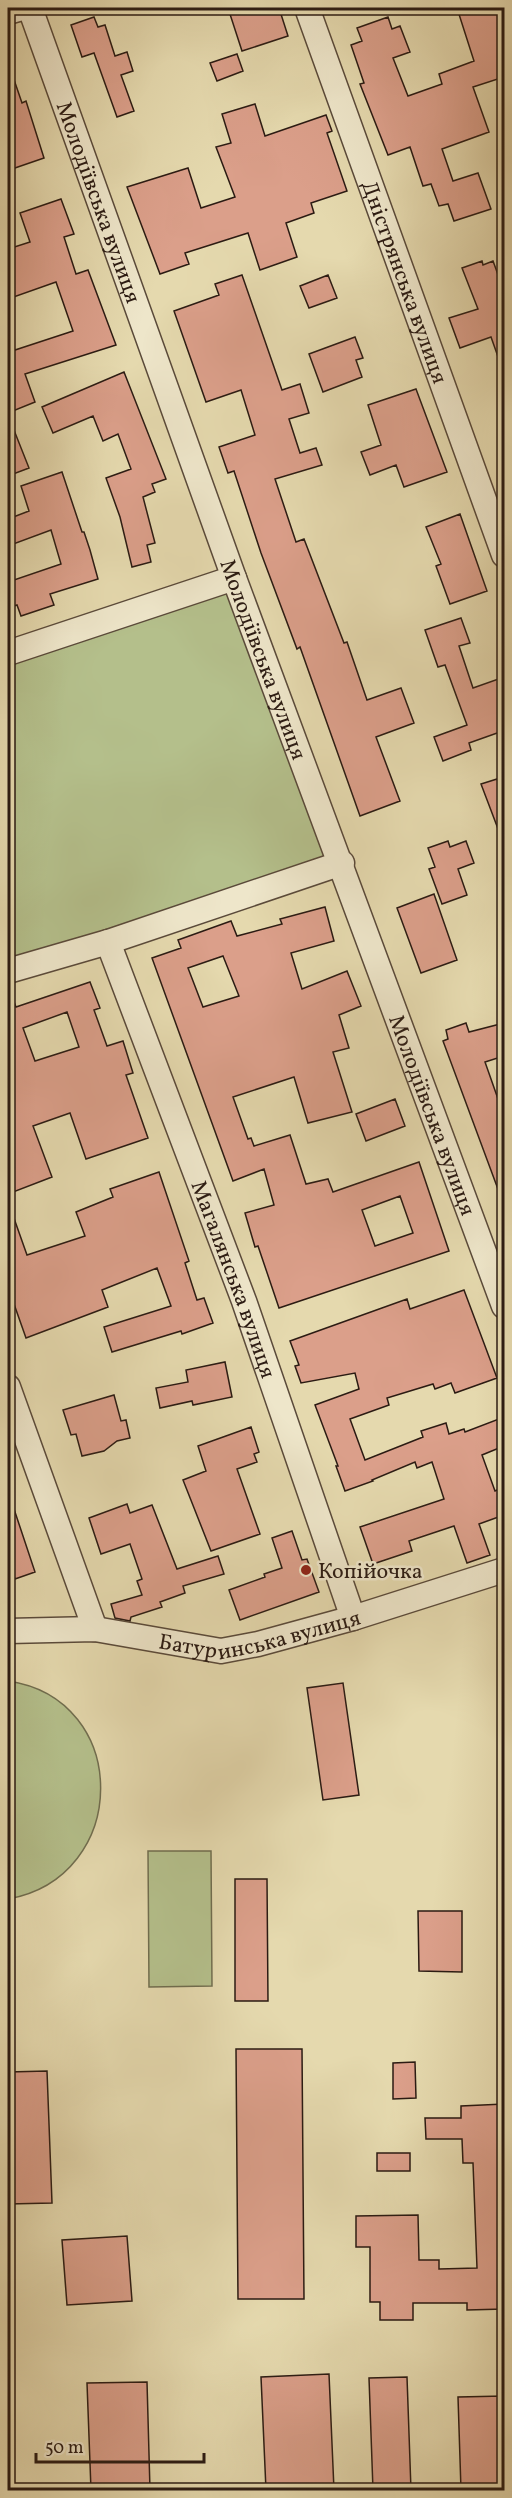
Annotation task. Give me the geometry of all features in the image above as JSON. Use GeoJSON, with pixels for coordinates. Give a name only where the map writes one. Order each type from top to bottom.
{"type":"FeatureCollection","features":[{"type":"Feature","properties":{"kind":"street"},"geometry":{"type":"LineString","coordinates":[[8,12],[22,8]]}},
{"type":"Feature","properties":{"kind":"street","name":"Молодіївська вулиця"},"geometry":{"type":"LineString","coordinates":[[30,8],[234,578],[342,863],[504,1306]]}},
{"type":"Feature","properties":{"kind":"street","name":"Дністрянська вулиця"},"geometry":{"type":"LineString","coordinates":[[306,8],[504,555]]}},
{"type":"Feature","properties":{"kind":"street"},"geometry":{"type":"LineString","coordinates":[[8,653],[234,578]]}},
{"type":"Feature","properties":{"kind":"street"},"geometry":{"type":"LineString","coordinates":[[8,971],[108,942],[342,863]]}},
{"type":"Feature","properties":{"kind":"street","name":"Магалянська вулиця"},"geometry":{"type":"LineString","coordinates":[[108,942],[244,1301],[353,1618]]}},
{"type":"Feature","properties":{"kind":"street"},"geometry":{"type":"LineString","coordinates":[[8,1388],[95,1629]]}},
{"type":"Feature","properties":{"kind":"street","name":"Батуринська вулиця"},"geometry":{"type":"LineString","coordinates":[[8,1631],[95,1629],[221,1651],[353,1618],[504,1570]]}},
{"type":"Feature","properties":{"kind":"green space"},"geometry":{"type":"Polygon","coordinates":[[[235,577],[342,863],[8,971],[8,653],[235,577]]]}},
{"type":"Feature","properties":{"kind":"green space"},"geometry":{"type":"Polygon","coordinates":[[[8,1681],[49,1695],[78,1720],[95,1752],[101,1789],[95,1825],[77,1858],[48,1884],[8,1899],[8,1681]]]}},
{"type":"Feature","properties":{"kind":"green space"},"geometry":{"type":"Polygon","coordinates":[[[148,1851],[211,1851],[212,1986],[149,1987],[148,1851]]]}},
{"type":"Feature","properties":{"kind":"building"},"geometry":{"type":"Polygon","coordinates":[[[228,8],[252,8],[254,14],[279,8],[288,36],[242,51],[228,8]]]}},
{"type":"Feature","properties":{"kind":"building"},"geometry":{"type":"Polygon","coordinates":[[[457,8],[504,8],[504,77],[473,87],[489,132],[442,149],[453,181],[478,173],[491,209],[454,221],[448,204],[439,206],[431,184],[423,186],[410,147],[388,155],[360,84],[364,83],[351,45],[362,41],[357,28],[388,17],[392,29],[400,26],[410,52],[393,58],[408,96],[442,84],[439,74],[474,61],[457,8]]]}},
{"type":"Feature","properties":{"kind":"building"},"geometry":{"type":"Polygon","coordinates":[[[94,17],[98,27],[105,25],[115,56],[127,52],[133,71],[121,75],[134,111],[117,117],[94,53],[82,57],[71,25],[94,17]]]}},
{"type":"Feature","properties":{"kind":"building"},"geometry":{"type":"Polygon","coordinates":[[[237,54],[243,71],[217,81],[210,63],[237,54]]]}},
{"type":"Feature","properties":{"kind":"building"},"geometry":{"type":"Polygon","coordinates":[[[8,68],[10,68],[22,103],[26,101],[44,158],[12,169],[8,155],[8,68]]]}},
{"type":"Feature","properties":{"kind":"building"},"geometry":{"type":"Polygon","coordinates":[[[255,104],[265,136],[326,115],[332,131],[327,133],[347,191],[311,203],[314,213],[286,223],[297,257],[260,270],[248,233],[185,253],[189,264],[160,274],[127,187],[188,168],[201,208],[235,197],[216,147],[231,143],[222,114],[255,104]]]}},
{"type":"Feature","properties":{"kind":"building"},"geometry":{"type":"Polygon","coordinates":[[[61,199],[74,234],[64,237],[76,274],[88,270],[116,345],[25,374],[35,402],[8,413],[8,334],[15,350],[73,331],[56,282],[8,299],[8,249],[30,242],[20,213],[61,199]]]}},
{"type":"Feature","properties":{"kind":"building"},"geometry":{"type":"Polygon","coordinates":[[[482,261],[483,265],[493,261],[504,291],[504,368],[502,368],[491,337],[460,348],[449,318],[478,309],[462,268],[482,261]]]}},
{"type":"Feature","properties":{"kind":"building"},"geometry":{"type":"Polygon","coordinates":[[[242,275],[282,390],[300,384],[309,413],[289,419],[300,453],[316,448],[322,465],[275,479],[296,542],[304,539],[344,643],[347,642],[367,700],[401,688],[414,723],[376,737],[400,801],[360,816],[300,647],[297,649],[261,553],[234,471],[228,473],[219,447],[255,435],[241,390],[206,402],[174,311],[219,295],[215,284],[242,275]]]}},
{"type":"Feature","properties":{"kind":"building"},"geometry":{"type":"Polygon","coordinates":[[[328,275],[337,298],[309,308],[300,286],[328,275]]]}},
{"type":"Feature","properties":{"kind":"building"},"geometry":{"type":"Polygon","coordinates":[[[355,337],[363,358],[356,360],[362,377],[323,392],[309,354],[355,337]]]}},
{"type":"Feature","properties":{"kind":"building"},"geometry":{"type":"Polygon","coordinates":[[[124,372],[166,479],[152,484],[155,492],[143,497],[155,543],[147,545],[151,562],[132,567],[120,517],[106,478],[131,469],[118,434],[103,441],[93,416],[53,433],[42,407],[124,372]]]}},
{"type":"Feature","properties":{"kind":"building"},"geometry":{"type":"Polygon","coordinates":[[[416,389],[447,472],[404,487],[396,465],[370,475],[361,452],[381,445],[368,405],[416,389]]]}},
{"type":"Feature","properties":{"kind":"building"},"geometry":{"type":"Polygon","coordinates":[[[8,415],[29,468],[8,476],[8,415]]]}},
{"type":"Feature","properties":{"kind":"building"},"geometry":{"type":"Polygon","coordinates":[[[62,472],[98,579],[50,594],[54,605],[21,616],[17,605],[11,607],[8,582],[61,564],[51,530],[8,546],[8,519],[29,511],[21,486],[62,472]]]}},
{"type":"Feature","properties":{"kind":"building"},"geometry":{"type":"Polygon","coordinates":[[[460,514],[487,591],[450,604],[436,566],[441,564],[426,527],[460,514]]]}},
{"type":"Feature","properties":{"kind":"building"},"geometry":{"type":"Polygon","coordinates":[[[461,618],[470,643],[459,646],[473,688],[504,677],[504,722],[498,725],[500,732],[469,743],[471,750],[443,761],[434,737],[467,725],[445,665],[438,667],[425,630],[461,618]]]}},
{"type":"Feature","properties":{"kind":"building"},"geometry":{"type":"Polygon","coordinates":[[[497,779],[504,797],[504,842],[481,784],[497,779]]]}},
{"type":"Feature","properties":{"kind":"building"},"geometry":{"type":"Polygon","coordinates":[[[448,841],[450,847],[466,841],[474,863],[458,869],[467,895],[442,904],[429,869],[435,867],[428,848],[448,841]]]}},
{"type":"Feature","properties":{"kind":"building"},"geometry":{"type":"Polygon","coordinates":[[[434,894],[457,960],[421,973],[397,908],[434,894]]]}},
{"type":"Feature","properties":{"kind":"building"},"geometry":{"type":"Polygon","coordinates":[[[325,907],[334,941],[291,953],[302,989],[347,971],[361,1006],[339,1015],[349,1048],[333,1052],[352,1112],[308,1123],[294,1077],[233,1097],[248,1139],[251,1138],[254,1146],[290,1135],[306,1184],[328,1179],[333,1192],[419,1162],[449,1251],[279,1308],[258,1246],[255,1247],[245,1213],[274,1205],[264,1169],[233,1181],[152,958],[181,948],[178,940],[231,921],[237,936],[282,924],[280,919],[325,907]],[[223,956],[188,968],[203,1007],[239,996],[223,956]],[[400,1196],[362,1210],[375,1246],[413,1233],[400,1196]]]}},
{"type":"Feature","properties":{"kind":"building"},"geometry":{"type":"Polygon","coordinates":[[[90,982],[100,1008],[94,1010],[107,1046],[123,1041],[133,1073],[126,1075],[148,1138],[86,1159],[70,1113],[33,1126],[52,1177],[8,1194],[8,992],[10,991],[16,1007],[90,982]],[[67,1012],[23,1028],[35,1061],[79,1047],[67,1012]]]}},
{"type":"Feature","properties":{"kind":"building"},"geometry":{"type":"Polygon","coordinates":[[[466,1023],[469,1032],[504,1023],[504,1056],[485,1062],[504,1116],[504,1200],[502,1200],[443,1041],[448,1039],[446,1030],[466,1023]]]}},
{"type":"Feature","properties":{"kind":"building"},"geometry":{"type":"Polygon","coordinates":[[[395,1099],[405,1126],[366,1141],[356,1114],[395,1099]]]}},
{"type":"Feature","properties":{"kind":"building"},"geometry":{"type":"Polygon","coordinates":[[[159,1172],[189,1261],[185,1263],[197,1300],[204,1298],[213,1323],[182,1334],[181,1331],[112,1352],[104,1327],[171,1306],[157,1268],[102,1290],[108,1307],[26,1338],[8,1287],[8,1207],[10,1207],[27,1255],[85,1236],[76,1212],[113,1197],[110,1189],[159,1172]]]}},
{"type":"Feature","properties":{"kind":"building"},"geometry":{"type":"Polygon","coordinates":[[[464,1290],[497,1378],[455,1393],[451,1383],[435,1389],[433,1384],[387,1398],[389,1405],[350,1419],[365,1460],[423,1437],[421,1431],[446,1423],[449,1434],[464,1429],[465,1432],[504,1417],[504,1446],[482,1455],[495,1491],[504,1487],[504,1515],[479,1524],[490,1555],[467,1563],[454,1526],[409,1541],[412,1551],[373,1564],[360,1527],[444,1499],[432,1462],[417,1468],[415,1462],[345,1491],[315,1405],[359,1389],[355,1373],[301,1383],[295,1366],[299,1365],[290,1341],[407,1299],[410,1309],[464,1290]]]}},
{"type":"Feature","properties":{"kind":"building"},"geometry":{"type":"Polygon","coordinates":[[[225,1362],[232,1397],[193,1405],[192,1401],[160,1408],[156,1388],[188,1382],[186,1370],[225,1362]]]}},
{"type":"Feature","properties":{"kind":"building"},"geometry":{"type":"Polygon","coordinates":[[[114,1395],[121,1421],[126,1420],[130,1438],[117,1441],[104,1451],[82,1456],[76,1434],[71,1435],[63,1410],[114,1395]]]}},
{"type":"Feature","properties":{"kind":"building"},"geometry":{"type":"Polygon","coordinates":[[[251,1427],[259,1452],[254,1454],[257,1462],[237,1469],[260,1534],[211,1551],[183,1480],[206,1471],[198,1446],[251,1427]]]}},
{"type":"Feature","properties":{"kind":"building"},"geometry":{"type":"Polygon","coordinates":[[[8,1500],[11,1500],[35,1572],[15,1579],[8,1558],[8,1500]]]}},
{"type":"Feature","properties":{"kind":"building"},"geometry":{"type":"Polygon","coordinates":[[[127,1504],[130,1513],[152,1505],[177,1569],[218,1556],[224,1574],[183,1586],[185,1593],[160,1602],[162,1607],[131,1617],[130,1621],[115,1618],[111,1604],[142,1595],[137,1581],[142,1579],[130,1544],[101,1554],[89,1518],[127,1504]]]}},
{"type":"Feature","properties":{"kind":"building"},"geometry":{"type":"Polygon","coordinates":[[[292,1531],[302,1560],[307,1559],[319,1592],[240,1620],[229,1590],[282,1568],[272,1538],[292,1531]]]}},
{"type":"Feature","properties":{"kind":"building"},"geometry":{"type":"Polygon","coordinates":[[[343,1683],[359,1795],[323,1800],[307,1688],[343,1683]]]}},
{"type":"Feature","properties":{"kind":"building"},"geometry":{"type":"Polygon","coordinates":[[[235,1879],[267,1879],[268,2001],[235,2001],[235,1879]]]}},
{"type":"Feature","properties":{"kind":"building"},"geometry":{"type":"Polygon","coordinates":[[[418,1911],[462,1911],[462,1972],[419,1971],[418,1911]]]}},
{"type":"Feature","properties":{"kind":"building"},"geometry":{"type":"Polygon","coordinates":[[[236,2049],[302,2049],[304,2299],[238,2299],[236,2049]]]}},
{"type":"Feature","properties":{"kind":"building"},"geometry":{"type":"Polygon","coordinates":[[[415,2062],[416,2098],[393,2099],[393,2063],[415,2062]]]}},
{"type":"Feature","properties":{"kind":"building"},"geometry":{"type":"Polygon","coordinates":[[[47,2071],[52,2203],[8,2204],[8,2072],[47,2071]]]}},
{"type":"Feature","properties":{"kind":"building"},"geometry":{"type":"Polygon","coordinates":[[[504,2104],[504,2309],[467,2310],[467,2303],[413,2303],[413,2320],[380,2320],[380,2302],[370,2302],[370,2247],[356,2247],[356,2216],[418,2215],[419,2260],[439,2260],[439,2269],[477,2268],[473,2163],[463,2163],[462,2139],[426,2139],[425,2118],[461,2118],[461,2106],[504,2104]]]}},
{"type":"Feature","properties":{"kind":"building"},"geometry":{"type":"Polygon","coordinates":[[[377,2153],[410,2153],[410,2171],[377,2171],[377,2153]]]}},
{"type":"Feature","properties":{"kind":"building"},"geometry":{"type":"Polygon","coordinates":[[[127,2236],[132,2301],[67,2305],[62,2240],[127,2236]]]}},
{"type":"Feature","properties":{"kind":"building"},"geometry":{"type":"Polygon","coordinates":[[[329,2374],[334,2490],[266,2490],[261,2377],[329,2374]]]}},
{"type":"Feature","properties":{"kind":"building"},"geometry":{"type":"Polygon","coordinates":[[[407,2377],[411,2490],[373,2490],[369,2378],[407,2377]]]}},
{"type":"Feature","properties":{"kind":"building"},"geometry":{"type":"Polygon","coordinates":[[[147,2382],[150,2490],[91,2490],[87,2383],[147,2382]]]}},
{"type":"Feature","properties":{"kind":"building"},"geometry":{"type":"Polygon","coordinates":[[[504,2396],[504,2490],[461,2490],[458,2397],[504,2396]]]}},
{"type":"Feature","properties":{"kind":"place","name":"Копійочка"},"geometry":{"type":"Point","coordinates":[306,1570]}}]}
